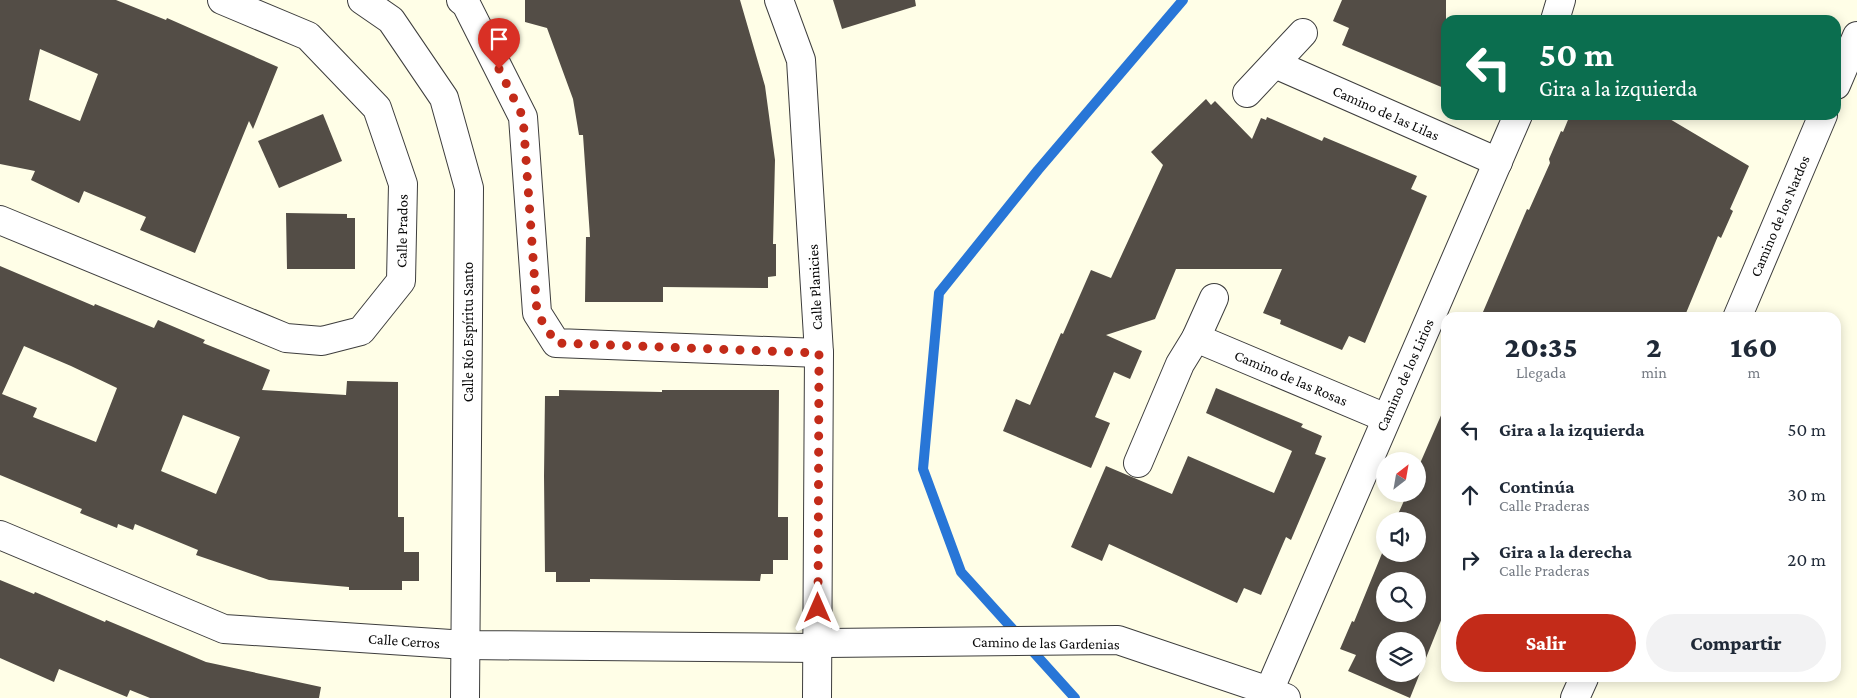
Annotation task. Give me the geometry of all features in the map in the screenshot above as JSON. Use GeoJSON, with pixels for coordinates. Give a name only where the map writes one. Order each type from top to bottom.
{"type":"FeatureCollection","features":[{"type":"Feature","properties":{"kind":"street","name":"Calle Prados"},"geometry":{"type":"LineString","coordinates":[[0,220],[286,338],[322,340],[361,331],[401,281],[403,184],[377,108],[308,36],[222,0]]}},
{"type":"Feature","properties":{"kind":"street","name":"Calle Río Espíritu Santo"},"geometry":{"type":"LineString","coordinates":[[362,0],[391,20],[444,98],[469,188],[465,698]]}},
{"type":"Feature","properties":{"kind":"street"},"geometry":{"type":"LineString","coordinates":[[461,0],[466,4],[523,117],[537,313],[556,343],[819,353]]}},
{"type":"Feature","properties":{"kind":"street","name":"Calle Planicies"},"geometry":{"type":"LineString","coordinates":[[779,0],[801,60],[819,353],[822,645],[817,698]]}},
{"type":"Feature","properties":{"kind":"street"},"geometry":{"type":"LineString","coordinates":[[1556,15],[1561,0]]}},
{"type":"Feature","properties":{"kind":"street"},"geometry":{"type":"LineString","coordinates":[[1247,93],[1303,33]]}},
{"type":"Feature","properties":{"kind":"street"},"geometry":{"type":"LineString","coordinates":[[1841,73],[1857,36]]}},
{"type":"Feature","properties":{"kind":"street","name":"Camino de las Lilas"},"geometry":{"type":"LineString","coordinates":[[1275,64],[1498,162]]}},
{"type":"Feature","properties":{"kind":"street","name":"Camino de los Lirios"},"geometry":{"type":"LineString","coordinates":[[1277,694],[1386,418],[1516,120]]}},
{"type":"Feature","properties":{"kind":"street","name":"Camino de los Nardos"},"geometry":{"type":"LineString","coordinates":[[1740,312],[1821,120]]}},
{"type":"Feature","properties":{"kind":"street"},"geometry":{"type":"LineString","coordinates":[[1138,463],[1180,364],[1196,338],[1214,298]]}},
{"type":"Feature","properties":{"kind":"street","name":"Camino de las Rosas"},"geometry":{"type":"LineString","coordinates":[[1196,338],[1386,418]]}},
{"type":"Feature","properties":{"kind":"street","name":"Calle Cerros"},"geometry":{"type":"LineString","coordinates":[[0,535],[224,629],[466,645],[822,645]]}},
{"type":"Feature","properties":{"kind":"street","name":"Camino de las Gardenias"},"geometry":{"type":"LineString","coordinates":[[822,645],[1118,640],[1277,694]]}},
{"type":"Feature","properties":{"kind":"street"},"geometry":{"type":"LineString","coordinates":[[1575,698],[1582,682]]}},
{"type":"Feature","properties":{"kind":"building"},"geometry":{"type":"Polygon","coordinates":[[[0,0],[116,0],[166,20],[167,18],[278,67],[253,129],[249,121],[195,253],[140,230],[146,217],[84,191],[79,203],[31,180],[35,171],[0,164],[0,0]],[[40,49],[29,100],[80,121],[98,74],[40,49]]]}},
{"type":"Feature","properties":{"kind":"building"},"geometry":{"type":"Polygon","coordinates":[[[525,0],[740,0],[765,86],[775,160],[773,244],[776,244],[776,276],[768,277],[768,288],[663,287],[663,302],[585,302],[586,237],[590,237],[583,135],[579,135],[573,99],[547,28],[525,22],[525,0]]]}},
{"type":"Feature","properties":{"kind":"building"},"geometry":{"type":"Polygon","coordinates":[[[833,0],[915,0],[916,6],[842,29],[833,0]]]}},
{"type":"Feature","properties":{"kind":"building"},"geometry":{"type":"Polygon","coordinates":[[[1342,0],[1446,0],[1446,15],[1441,15],[1441,87],[1342,45],[1349,28],[1333,21],[1342,0]]]}},
{"type":"Feature","properties":{"kind":"building"},"geometry":{"type":"Polygon","coordinates":[[[1206,99],[1211,105],[1215,101],[1252,139],[1261,118],[1266,120],[1267,117],[1322,141],[1324,137],[1417,176],[1411,189],[1427,196],[1365,343],[1349,336],[1342,350],[1280,324],[1281,320],[1263,313],[1282,269],[1176,269],[1155,319],[1106,335],[1142,351],[1130,379],[1114,372],[1095,417],[1110,423],[1091,468],[1003,431],[1016,399],[1030,405],[1091,270],[1111,278],[1163,165],[1151,152],[1206,99]]]}},
{"type":"Feature","properties":{"kind":"building"},"geometry":{"type":"Polygon","coordinates":[[[323,114],[342,161],[279,188],[258,141],[323,114]]]}},
{"type":"Feature","properties":{"kind":"building"},"geometry":{"type":"Polygon","coordinates":[[[1568,120],[1671,120],[1749,166],[1730,209],[1733,211],[1721,238],[1718,236],[1686,312],[1483,312],[1527,209],[1529,210],[1550,163],[1549,159],[1561,131],[1563,132],[1568,120]]]}},
{"type":"Feature","properties":{"kind":"building"},"geometry":{"type":"Polygon","coordinates":[[[286,213],[347,214],[347,218],[355,218],[355,269],[287,269],[286,213]]]}},
{"type":"Feature","properties":{"kind":"building"},"geometry":{"type":"Polygon","coordinates":[[[0,266],[94,306],[95,304],[154,328],[158,320],[205,340],[203,343],[270,370],[262,390],[346,395],[347,381],[398,382],[398,517],[404,517],[404,552],[419,552],[419,581],[402,581],[402,590],[349,590],[349,587],[269,580],[196,555],[198,550],[135,524],[133,530],[118,524],[117,528],[80,513],[82,509],[0,475],[0,266]],[[24,346],[2,394],[37,408],[33,417],[96,442],[117,388],[24,346]],[[183,415],[161,471],[216,494],[240,437],[183,415]]]}},
{"type":"Feature","properties":{"kind":"building"},"geometry":{"type":"Polygon","coordinates":[[[1216,388],[1303,424],[1301,427],[1322,436],[1315,454],[1326,458],[1291,540],[1286,537],[1261,595],[1244,588],[1237,603],[1109,544],[1102,561],[1071,547],[1106,466],[1172,494],[1188,456],[1274,493],[1292,451],[1206,413],[1216,388]]]}},
{"type":"Feature","properties":{"kind":"building"},"geometry":{"type":"Polygon","coordinates":[[[559,390],[662,392],[662,390],[779,390],[778,517],[788,517],[788,560],[773,560],[773,574],[761,574],[760,581],[590,579],[590,582],[556,582],[556,572],[545,572],[545,396],[559,396],[559,390]]]}},
{"type":"Feature","properties":{"kind":"building"},"geometry":{"type":"Polygon","coordinates":[[[1441,415],[1441,620],[1426,658],[1426,632],[1376,632],[1376,682],[1416,682],[1410,698],[1348,671],[1356,655],[1340,649],[1352,621],[1354,622],[1378,562],[1426,562],[1426,512],[1399,512],[1403,502],[1426,502],[1425,452],[1441,415]]]}},
{"type":"Feature","properties":{"kind":"building"},"geometry":{"type":"Polygon","coordinates":[[[0,580],[34,594],[35,592],[105,622],[106,620],[206,662],[321,687],[319,698],[150,698],[130,690],[127,697],[59,669],[54,682],[0,658],[0,580]]]}},
{"type":"Feature","properties":{"kind":"waterway"},"geometry":{"type":"LineString","coordinates":[[1075,698],[961,572],[923,469],[939,293],[1038,170],[1183,0]]}},
{"type":"Feature","properties":{"kind":"route"},"geometry":{"type":"LineString","coordinates":[[499,69],[523,117],[537,313],[556,343],[819,353],[818,608]]}}]}
